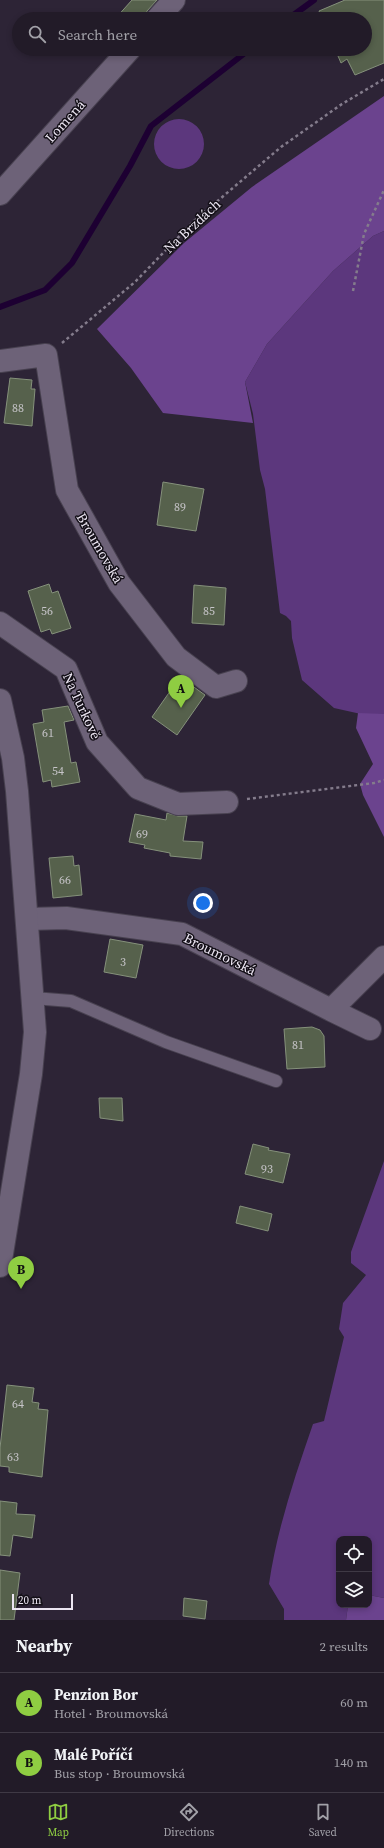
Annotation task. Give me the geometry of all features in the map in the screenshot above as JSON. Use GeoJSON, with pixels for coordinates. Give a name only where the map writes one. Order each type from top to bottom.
{"type":"FeatureCollection","features":[{"type":"Feature","properties":{"kind":"street"},"geometry":{"type":"LineString","coordinates":[[163,12],[174,0]]}},
{"type":"Feature","properties":{"kind":"street","name":"Lomená"},"geometry":{"type":"LineString","coordinates":[[0,194],[124,56]]}},
{"type":"Feature","properties":{"kind":"street"},"geometry":{"type":"LineString","coordinates":[[0,361],[46,355]]}},
{"type":"Feature","properties":{"kind":"street","name":"Broumovská"},"geometry":{"type":"LineString","coordinates":[[46,355],[67,490],[119,583],[176,657],[216,687],[236,681]]}},
{"type":"Feature","properties":{"kind":"street","name":"Na Turkově"},"geometry":{"type":"LineString","coordinates":[[0,623],[66,670],[97,742],[138,788],[178,804],[227,802]]}},
{"type":"Feature","properties":{"kind":"street"},"geometry":{"type":"LineString","coordinates":[[0,700],[13,758],[28,919],[35,1032],[31,1074],[5,1196],[0,1266]]}},
{"type":"Feature","properties":{"kind":"street","name":"Broumovská"},"geometry":{"type":"LineString","coordinates":[[28,919],[66,918],[182,934],[370,1029]]}},
{"type":"Feature","properties":{"kind":"street"},"geometry":{"type":"LineString","coordinates":[[331,1010],[384,957]]}},
{"type":"Feature","properties":{"kind":"lane"},"geometry":{"type":"LineString","coordinates":[[33,998],[71,1001],[166,1042],[276,1081]]}},
{"type":"Feature","properties":{"kind":"path","name":"Na Brzdách"},"geometry":{"type":"LineString","coordinates":[[46,355],[80,329],[135,282],[194,221],[281,147],[342,104],[384,79]]}},
{"type":"Feature","properties":{"kind":"path"},"geometry":{"type":"LineString","coordinates":[[353,291],[364,234],[384,190]]}},
{"type":"Feature","properties":{"kind":"path"},"geometry":{"type":"LineString","coordinates":[[227,802],[374,783],[384,780]]}},
{"type":"Feature","properties":{"kind":"shaded area"},"geometry":{"type":"Polygon","coordinates":[[[384,96],[384,231],[373,236],[333,271],[267,344],[245,382],[253,423],[163,413],[131,368],[97,329],[184,243],[252,187],[384,96]]]}},
{"type":"Feature","properties":{"kind":"shaded area"},"geometry":{"type":"Polygon","coordinates":[[[174,119],[184,119],[197,126],[204,139],[204,149],[197,162],[184,169],[174,169],[165,165],[158,158],[154,149],[154,139],[158,130],[165,123],[174,119]]]}},
{"type":"Feature","properties":{"kind":"shaded area"},"geometry":{"type":"Polygon","coordinates":[[[384,231],[384,714],[361,714],[334,708],[302,680],[292,638],[291,621],[280,613],[265,489],[260,470],[253,414],[245,382],[267,344],[333,271],[373,236],[384,231]]]}},
{"type":"Feature","properties":{"kind":"shaded area"},"geometry":{"type":"Polygon","coordinates":[[[358,713],[384,714],[384,837],[363,795],[360,784],[373,764],[356,728],[358,713]]]}},
{"type":"Feature","properties":{"kind":"shaded area"},"geometry":{"type":"Polygon","coordinates":[[[384,1161],[384,1598],[372,1596],[372,1536],[336,1536],[336,1608],[348,1608],[346,1620],[284,1620],[284,1609],[269,1584],[272,1563],[293,1483],[313,1424],[324,1421],[344,1337],[339,1329],[343,1303],[366,1275],[351,1263],[351,1252],[384,1161]]]}},
{"type":"Feature","properties":{"kind":"shaded area"},"geometry":{"type":"Polygon","coordinates":[[[372,1596],[384,1598],[384,1620],[346,1620],[348,1608],[372,1608],[372,1596]]]}},
{"type":"Feature","properties":{"kind":"building"},"geometry":{"type":"Polygon","coordinates":[[[132,0],[157,0],[147,12],[121,12],[132,0]]]}},
{"type":"Feature","properties":{"kind":"building"},"geometry":{"type":"Polygon","coordinates":[[[345,0],[384,0],[384,63],[355,75],[347,59],[341,63],[338,56],[372,56],[372,12],[319,11],[345,0]]]}},
{"type":"Feature","properties":{"kind":"building"},"geometry":{"type":"Polygon","coordinates":[[[10,378],[32,380],[31,389],[35,389],[32,426],[4,423],[10,378]]]}},
{"type":"Feature","properties":{"kind":"building"},"geometry":{"type":"Polygon","coordinates":[[[163,482],[204,489],[196,531],[157,525],[163,482]]]}},
{"type":"Feature","properties":{"kind":"building"},"geometry":{"type":"Polygon","coordinates":[[[49,584],[52,593],[58,591],[71,628],[52,634],[50,629],[41,632],[28,591],[49,584]]]}},
{"type":"Feature","properties":{"kind":"building"},"geometry":{"type":"Polygon","coordinates":[[[194,585],[226,588],[224,625],[192,623],[194,585]]]}},
{"type":"Feature","properties":{"kind":"building"},"geometry":{"type":"Polygon","coordinates":[[[180,677],[205,695],[177,735],[152,717],[180,677]]]}},
{"type":"Feature","properties":{"kind":"building"},"geometry":{"type":"Polygon","coordinates":[[[68,706],[74,720],[64,722],[71,763],[76,762],[80,782],[52,787],[51,780],[43,782],[33,724],[44,722],[42,710],[68,706]]]}},
{"type":"Feature","properties":{"kind":"building"},"geometry":{"type":"Polygon","coordinates":[[[167,813],[178,816],[187,816],[183,841],[203,842],[201,859],[170,856],[170,853],[144,848],[145,845],[129,842],[135,814],[166,820],[167,813]]]}},
{"type":"Feature","properties":{"kind":"building"},"geometry":{"type":"Polygon","coordinates":[[[73,856],[74,866],[79,865],[82,895],[53,898],[49,858],[73,856]]]}},
{"type":"Feature","properties":{"kind":"building"},"geometry":{"type":"Polygon","coordinates":[[[110,939],[143,945],[136,978],[104,972],[110,939]]]}},
{"type":"Feature","properties":{"kind":"building"},"geometry":{"type":"Polygon","coordinates":[[[312,1027],[320,1030],[324,1036],[325,1067],[287,1069],[284,1029],[312,1027]]]}},
{"type":"Feature","properties":{"kind":"building"},"geometry":{"type":"Polygon","coordinates":[[[99,1098],[122,1098],[123,1121],[100,1118],[99,1098]]]}},
{"type":"Feature","properties":{"kind":"building"},"geometry":{"type":"Polygon","coordinates":[[[253,1144],[269,1148],[268,1150],[290,1154],[283,1183],[245,1174],[253,1144]]]}},
{"type":"Feature","properties":{"kind":"building"},"geometry":{"type":"Polygon","coordinates":[[[240,1206],[272,1214],[268,1231],[236,1223],[240,1206]]]}},
{"type":"Feature","properties":{"kind":"building"},"geometry":{"type":"Polygon","coordinates":[[[7,1385],[34,1388],[32,1402],[39,1403],[38,1409],[48,1410],[42,1477],[9,1472],[9,1467],[0,1466],[0,1448],[7,1385]]]}},
{"type":"Feature","properties":{"kind":"building"},"geometry":{"type":"Polygon","coordinates":[[[0,1501],[17,1503],[16,1514],[35,1515],[32,1538],[13,1535],[10,1556],[0,1555],[0,1501]]]}},
{"type":"Feature","properties":{"kind":"building"},"geometry":{"type":"Polygon","coordinates":[[[0,1570],[20,1573],[14,1620],[0,1620],[0,1570]]]}},
{"type":"Feature","properties":{"kind":"building"},"geometry":{"type":"Polygon","coordinates":[[[184,1598],[207,1601],[205,1619],[183,1616],[184,1598]]]}},
{"type":"Feature","properties":{"kind":"waterway"},"geometry":{"type":"LineString","coordinates":[[298,12],[314,0]]}},
{"type":"Feature","properties":{"kind":"waterway"},"geometry":{"type":"LineString","coordinates":[[0,307],[45,290],[72,263],[130,166],[151,126],[241,56]]}},
{"type":"Feature","properties":{"kind":"place","name":"Penzion Bor"},"geometry":{"type":"Point","coordinates":[181,708]}},
{"type":"Feature","properties":{"kind":"place","name":"Malé Poříčí"},"geometry":{"type":"Point","coordinates":[21,1289]}}]}
